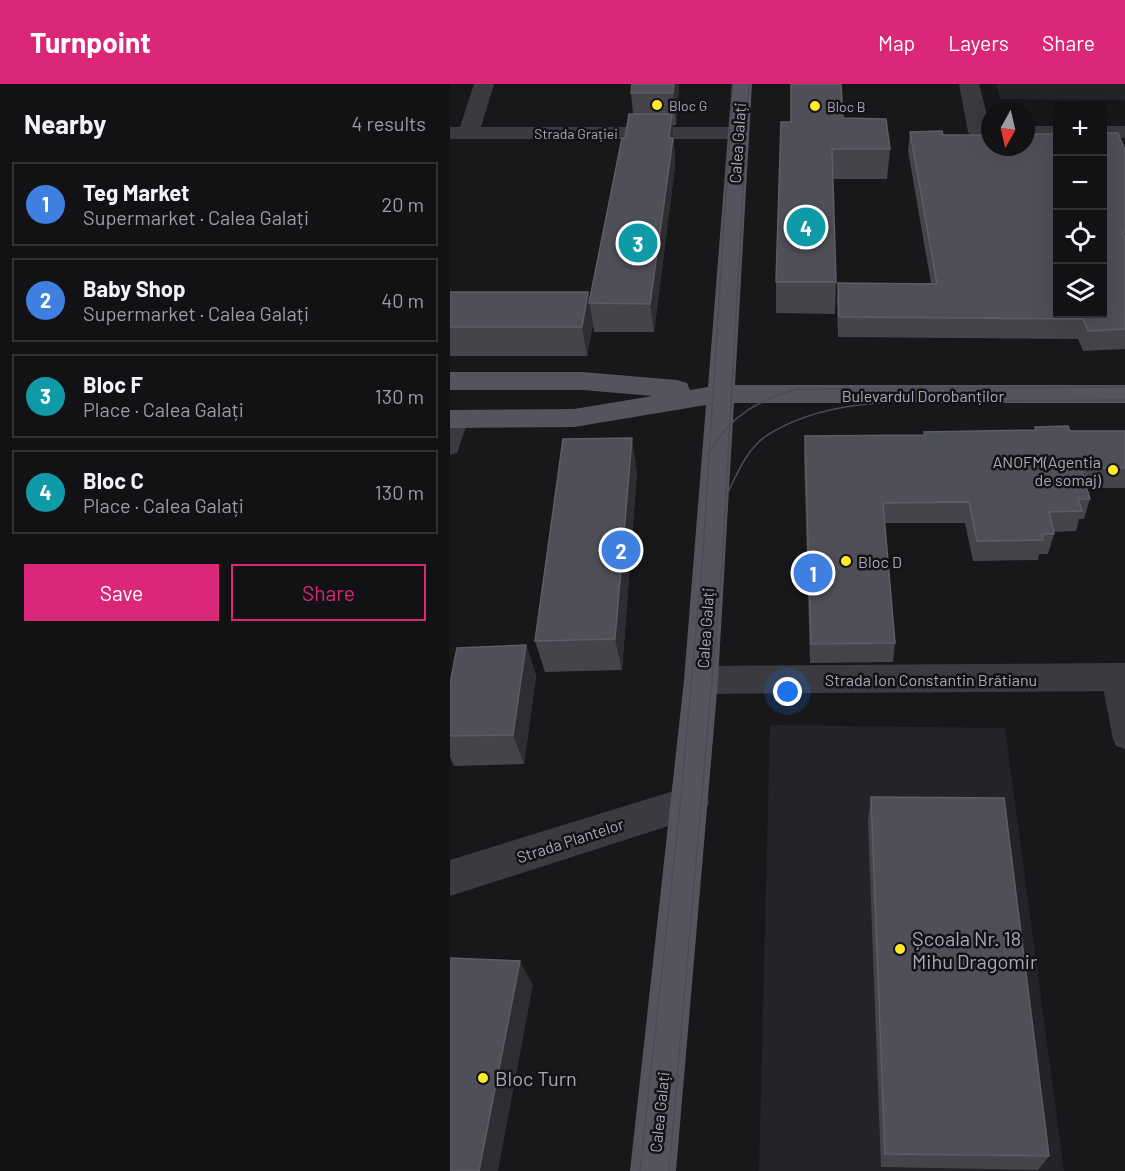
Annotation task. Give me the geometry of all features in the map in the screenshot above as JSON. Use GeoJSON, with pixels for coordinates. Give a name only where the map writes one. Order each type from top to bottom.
{"type":"FeatureCollection","features":[{"type":"Feature","properties":{"kind":"main road","name":"Calea Galați"},"geometry":{"type":"LineString","coordinates":[[653,1171],[701,680],[742,84]]}},
{"type":"Feature","properties":{"kind":"main road","name":"Bulevardul Dorobanților"},"geometry":{"type":"LineString","coordinates":[[450,381],[583,381],[720,394],[1125,394]]}},
{"type":"Feature","properties":{"kind":"main road","name":"Bulevardul Dorobanților"},"geometry":{"type":"LineString","coordinates":[[455,419],[574,418],[720,394]]}},
{"type":"Feature","properties":{"kind":"street"},"geometry":{"type":"LineString","coordinates":[[459,133],[484,84]]}},
{"type":"Feature","properties":{"kind":"street"},"geometry":{"type":"LineString","coordinates":[[969,84],[981,122]]}},
{"type":"Feature","properties":{"kind":"street"},"geometry":{"type":"LineString","coordinates":[[1035,132],[1053,132]]}},
{"type":"Feature","properties":{"kind":"street"},"geometry":{"type":"LineString","coordinates":[[1107,132],[1125,132]]}},
{"type":"Feature","properties":{"kind":"street","name":"Strada Grației"},"geometry":{"type":"LineString","coordinates":[[459,133],[738,133]]}},
{"type":"Feature","properties":{"kind":"street","name":"Strada Ion Constantin Brătianu"},"geometry":{"type":"LineString","coordinates":[[701,680],[1119,677]]}},
{"type":"Feature","properties":{"kind":"street","name":"Strada Plantelor"},"geometry":{"type":"LineString","coordinates":[[450,878],[690,803]]}},
{"type":"Feature","properties":{"kind":"lane"},"geometry":{"type":"LineString","coordinates":[[450,448],[455,419]]}},
{"type":"Feature","properties":{"kind":"lane"},"geometry":{"type":"LineString","coordinates":[[1119,677],[1125,739]]}},
{"type":"Feature","properties":{"kind":"shaded area"},"geometry":{"type":"Polygon","coordinates":[[[996,84],[1125,84],[1125,100],[1000,99],[996,84]]]}},
{"type":"Feature","properties":{"kind":"shaded area","name":"Școala Nr. 18 Mihu Dragomir"},"geometry":{"type":"Polygon","coordinates":[[[770,725],[1005,728],[1064,1171],[759,1171],[770,725]]]}},
{"type":"Feature","properties":{"kind":"building"},"geometry":{"type":"Polygon","coordinates":[[[632,84],[674,84],[673,93],[631,93],[632,84]]]}},
{"type":"Feature","properties":{"kind":"building"},"geometry":{"type":"Polygon","coordinates":[[[791,84],[841,84],[843,118],[886,119],[890,149],[832,149],[836,282],[776,282],[781,122],[791,122],[791,84]]]}},
{"type":"Feature","properties":{"kind":"building"},"geometry":{"type":"Polygon","coordinates":[[[629,114],[672,114],[669,138],[673,138],[650,304],[589,303],[622,138],[625,138],[629,114]]]}},
{"type":"Feature","properties":{"kind":"building"},"geometry":{"type":"Polygon","coordinates":[[[942,131],[943,135],[981,135],[981,156],[1035,156],[1035,134],[1053,134],[1053,318],[1107,318],[1107,133],[1118,133],[1125,150],[1125,232],[1122,232],[1125,238],[1125,329],[1088,331],[1083,319],[839,317],[838,283],[937,284],[910,132],[942,131]]]}},
{"type":"Feature","properties":{"kind":"building"},"geometry":{"type":"Polygon","coordinates":[[[450,292],[588,292],[582,327],[450,327],[450,292]]]}},
{"type":"Feature","properties":{"kind":"building"},"geometry":{"type":"Polygon","coordinates":[[[1068,426],[1070,431],[1125,431],[1125,468],[1081,468],[1090,499],[1078,499],[1082,511],[1049,512],[1054,534],[1042,534],[1043,540],[977,541],[969,502],[883,503],[895,643],[811,644],[805,436],[925,435],[924,432],[1036,430],[1035,427],[1068,426]]]}},
{"type":"Feature","properties":{"kind":"building"},"geometry":{"type":"Polygon","coordinates":[[[632,438],[615,639],[535,641],[563,439],[632,438]]]}},
{"type":"Feature","properties":{"kind":"building"},"geometry":{"type":"Polygon","coordinates":[[[526,645],[513,735],[450,736],[450,684],[457,648],[526,645]]]}},
{"type":"Feature","properties":{"kind":"building"},"geometry":{"type":"Polygon","coordinates":[[[871,797],[1004,798],[1049,1156],[885,1154],[871,797]]]}},
{"type":"Feature","properties":{"kind":"building","name":"Bloc Turn"},"geometry":{"type":"Polygon","coordinates":[[[450,958],[520,961],[479,1171],[450,1171],[450,958]]]}},
{"type":"Feature","properties":{"kind":"tram line"},"geometry":{"type":"LineString","coordinates":[[640,1171],[680,806],[702,566],[733,84]]}},
{"type":"Feature","properties":{"kind":"tram line"},"geometry":{"type":"LineString","coordinates":[[730,425],[749,84]]}},
{"type":"Feature","properties":{"kind":"tram line"},"geometry":{"type":"LineString","coordinates":[[730,425],[759,403],[798,389],[1125,387]]}},
{"type":"Feature","properties":{"kind":"tram line"},"geometry":{"type":"LineString","coordinates":[[728,492],[748,454],[759,441],[790,423],[816,414],[842,408],[897,402],[1125,400]]}},
{"type":"Feature","properties":{"kind":"tram line"},"geometry":{"type":"LineString","coordinates":[[669,1171],[722,565],[730,425]]}},
{"type":"Feature","properties":{"kind":"tram line"},"geometry":{"type":"LineString","coordinates":[[711,450],[730,425]]}},
{"type":"Feature","properties":{"kind":"place","name":"Bloc G"},"geometry":{"type":"Point","coordinates":[657,105]}},
{"type":"Feature","properties":{"kind":"place","name":"Bloc B"},"geometry":{"type":"Point","coordinates":[815,106]}},
{"type":"Feature","properties":{"kind":"place","name":"Bloc C"},"geometry":{"type":"Point","coordinates":[806,227]}},
{"type":"Feature","properties":{"kind":"place","name":"Bloc F"},"geometry":{"type":"Point","coordinates":[638,243]}},
{"type":"Feature","properties":{"kind":"place","name":"ANOFM(Agentia de somaj)"},"geometry":{"type":"Point","coordinates":[1113,470]}},
{"type":"Feature","properties":{"kind":"place","name":"Baby Shop"},"geometry":{"type":"Point","coordinates":[621,550]}},
{"type":"Feature","properties":{"kind":"place","name":"Bloc D"},"geometry":{"type":"Point","coordinates":[846,561]}},
{"type":"Feature","properties":{"kind":"place","name":"Teg Market"},"geometry":{"type":"Point","coordinates":[813,573]}},
{"type":"Feature","properties":{"kind":"place","name":"Școala Nr. 18 Mihu Dragomir"},"geometry":{"type":"Point","coordinates":[900,949]}},
{"type":"Feature","properties":{"kind":"place","name":"Bloc Turn"},"geometry":{"type":"Point","coordinates":[483,1078]}}]}
